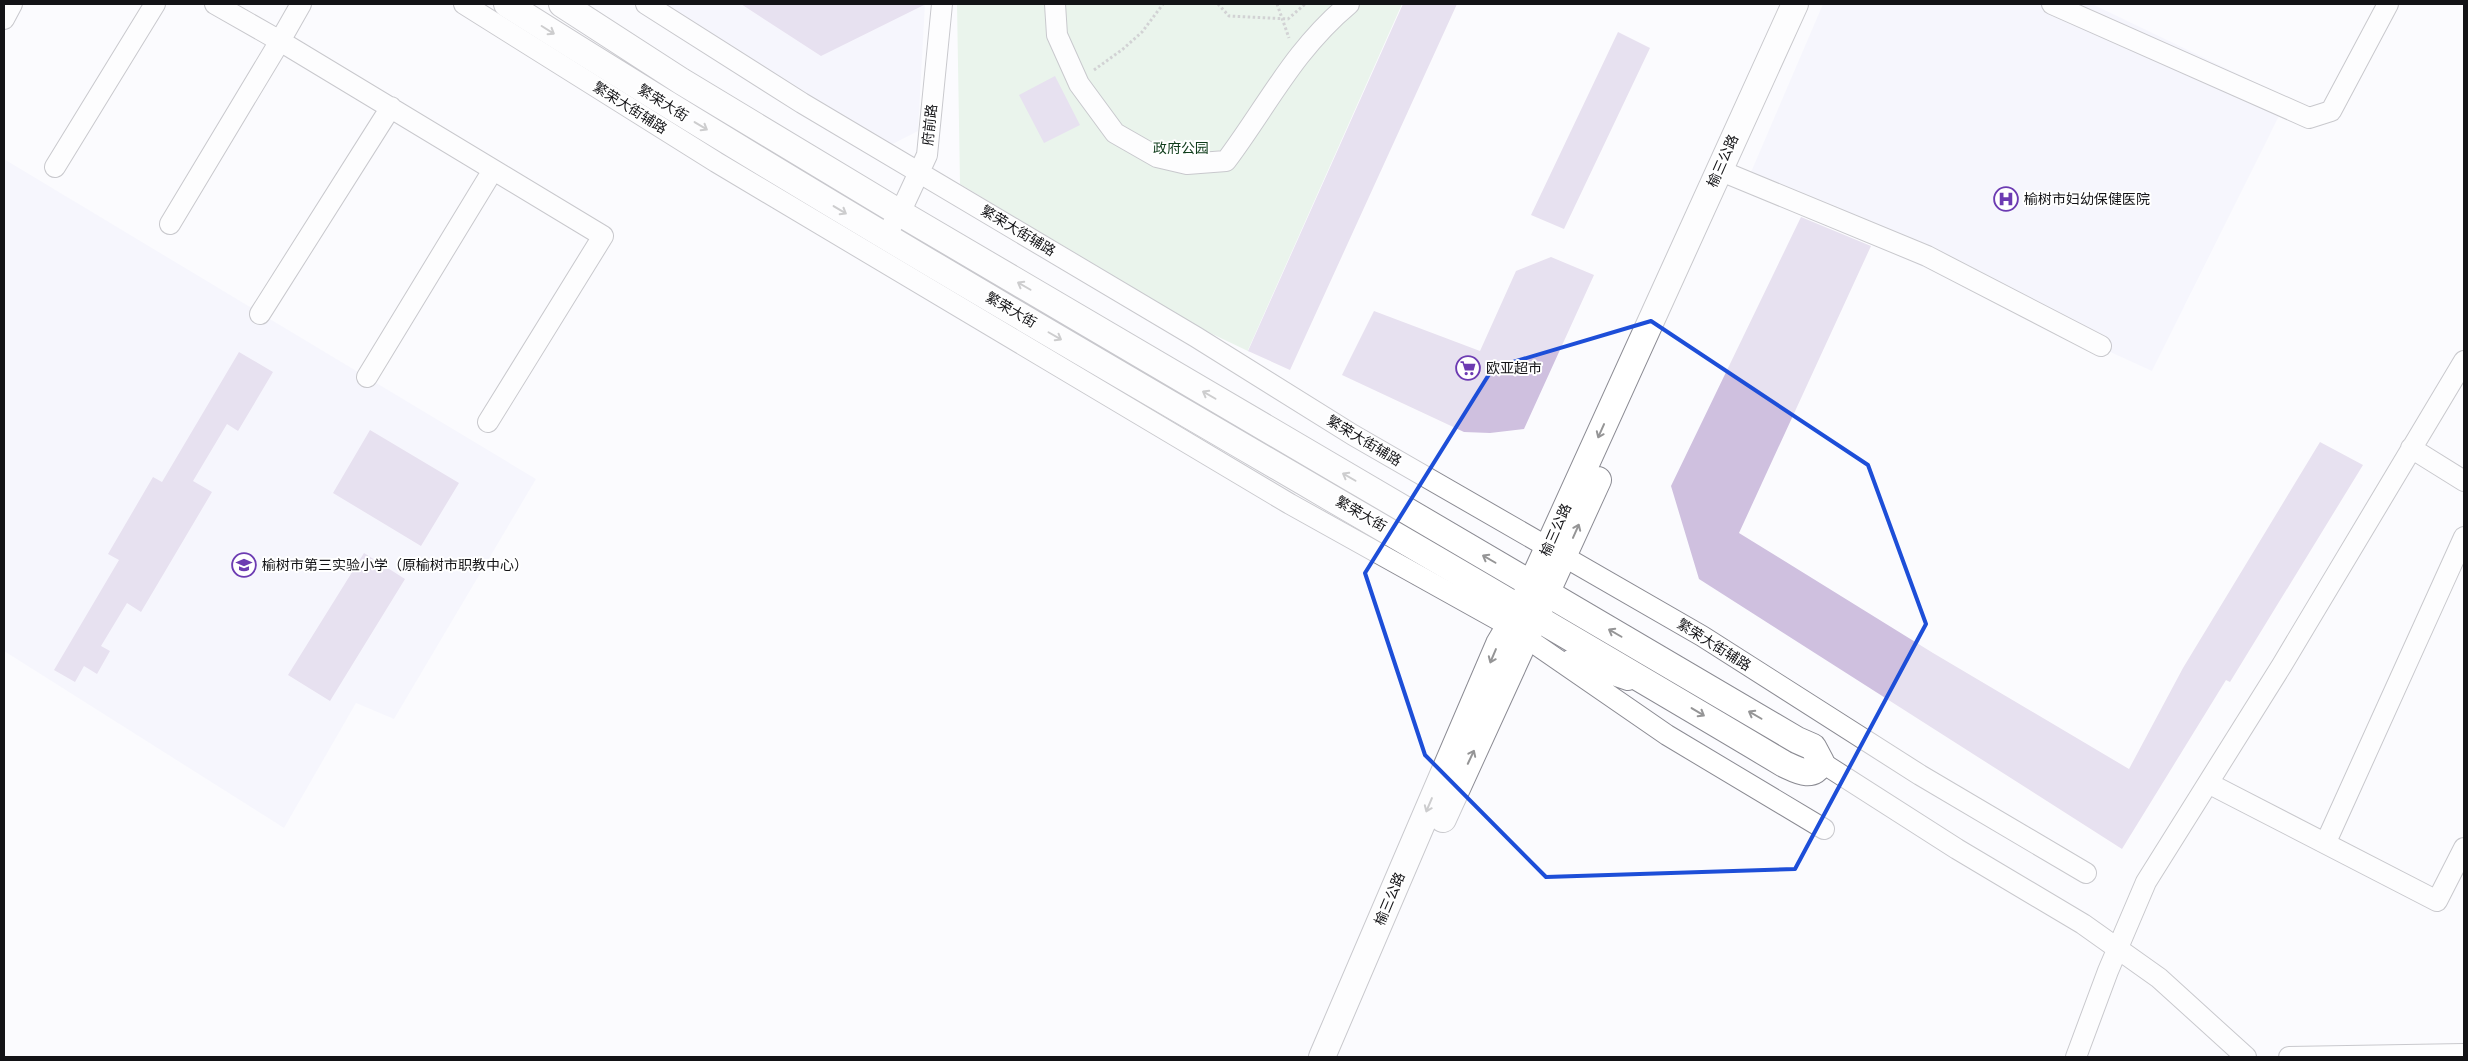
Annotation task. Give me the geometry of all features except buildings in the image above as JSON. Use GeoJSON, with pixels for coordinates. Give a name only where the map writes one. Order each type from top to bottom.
{"type":"FeatureCollection","features":[{"type":"Feature","properties":{"kind":"main road","name":"繁荣大街"},"geometry":{"type":"LineString","coordinates":[[507,4],[667,105],[884,237],[1528,611]]}},
{"type":"Feature","properties":{"kind":"main road","name":"繁荣大街"},"geometry":{"type":"LineString","coordinates":[[562,4],[681,81],[900,213],[1528,611]]}},
{"type":"Feature","properties":{"kind":"main road","name":"榆三公路"},"geometry":{"type":"LineString","coordinates":[[1557,551],[1795,4]]}},
{"type":"Feature","properties":{"kind":"main road","name":"榆三公路"},"geometry":{"type":"LineString","coordinates":[[1336,1057],[1528,611],[1810,4]]}},
{"type":"Feature","properties":{"kind":"main road","name":"榆三公路"},"geometry":{"type":"LineString","coordinates":[[1322,1057],[1498,644],[1528,611]]}},
{"type":"Feature","properties":{"kind":"main road"},"geometry":{"type":"LineString","coordinates":[[1528,611],[1813,747],[1821,762],[1818,768],[1811,772],[1800,772],[1528,611]]}},
{"type":"Feature","properties":{"kind":"street"},"geometry":{"type":"LineString","coordinates":[[4,19],[12,4]]}},
{"type":"Feature","properties":{"kind":"street"},"geometry":{"type":"LineString","coordinates":[[55,167],[155,4]]}},
{"type":"Feature","properties":{"kind":"street"},"geometry":{"type":"LineString","coordinates":[[215,4],[391,107],[603,236],[488,422]]}},
{"type":"Feature","properties":{"kind":"street"},"geometry":{"type":"LineString","coordinates":[[170,224],[301,4]]}},
{"type":"Feature","properties":{"kind":"street","name":"繁荣大街辅路"},"geometry":{"type":"LineString","coordinates":[[464,4],[716,162],[1290,504],[1528,611],[1547,652],[1667,735],[1824,829]]}},
{"type":"Feature","properties":{"kind":"street","name":"繁荣大街辅路"},"geometry":{"type":"LineString","coordinates":[[646,4],[802,103],[1196,337],[1353,435],[1702,636],[1920,775],[2086,873]]}},
{"type":"Feature","properties":{"kind":"street","name":"府前路"},"geometry":{"type":"LineString","coordinates":[[884,237],[900,213],[927,155],[942,4]]}},
{"type":"Feature","properties":{"kind":"street"},"geometry":{"type":"LineString","coordinates":[[1054,4],[1057,35],[1079,84],[1114,133],[1157,157],[1186,164],[1226,161],[1251,127],[1296,57],[1325,24],[1349,4]]}},
{"type":"Feature","properties":{"kind":"street"},"geometry":{"type":"LineString","coordinates":[[2052,4],[2308,118],[2331,111],[2388,4]]}},
{"type":"Feature","properties":{"kind":"street"},"geometry":{"type":"LineString","coordinates":[[260,314],[391,107]]}},
{"type":"Feature","properties":{"kind":"street"},"geometry":{"type":"LineString","coordinates":[[367,377],[493,170]]}},
{"type":"Feature","properties":{"kind":"street"},"geometry":{"type":"LineString","coordinates":[[1731,175],[1927,256],[2101,346]]}},
{"type":"Feature","properties":{"kind":"street"},"geometry":{"type":"LineString","coordinates":[[2076,1057],[2146,882],[2282,665],[2464,361]]}},
{"type":"Feature","properties":{"kind":"street"},"geometry":{"type":"LineString","coordinates":[[2411,448],[2464,481]]}},
{"type":"Feature","properties":{"kind":"street"},"geometry":{"type":"LineString","coordinates":[[2326,842],[2464,537]]}},
{"type":"Feature","properties":{"kind":"street"},"geometry":{"type":"LineString","coordinates":[[1547,652],[1666,693]]}},
{"type":"Feature","properties":{"kind":"street"},"geometry":{"type":"LineString","coordinates":[[1821,762],[1957,849],[2083,924],[2118,948],[2159,978],[2246,1057]]}},
{"type":"Feature","properties":{"kind":"street"},"geometry":{"type":"LineString","coordinates":[[2208,783],[2326,842],[2436,901],[2464,848]]}},
{"type":"Feature","properties":{"kind":"street"},"geometry":{"type":"LineString","coordinates":[[2289,1057],[2464,1054]]}},
{"type":"Feature","properties":{"kind":"path"},"geometry":{"type":"LineString","coordinates":[[1079,84],[1142,32],[1163,4]]}},
{"type":"Feature","properties":{"kind":"path"},"geometry":{"type":"LineString","coordinates":[[1218,4],[1229,16],[1288,19],[1305,4]]}},
{"type":"Feature","properties":{"kind":"path"},"geometry":{"type":"LineString","coordinates":[[1277,4],[1296,57]]}},
{"type":"Feature","properties":{"kind":"highlighted area"},"geometry":{"type":"Polygon","coordinates":[[[1651,321],[1868,465],[1926,624],[1795,869],[1546,877],[1425,755],[1365,573],[1493,368],[1651,321]]]}},
{"type":"Feature","properties":{"kind":"shaded area"},"geometry":{"type":"Polygon","coordinates":[[[657,4],[925,4],[918,131],[885,148],[657,4]]]}},
{"type":"Feature","properties":{"kind":"shaded area","name":"榆树市妇幼保健医院"},"geometry":{"type":"Polygon","coordinates":[[[1823,4],[2092,4],[2288,98],[2152,371],[1745,186],[1823,4]]]}},
{"type":"Feature","properties":{"kind":"shaded area","name":"榆树市第三实验小学（原榆树市职教中心）"},"geometry":{"type":"Polygon","coordinates":[[[4,159],[536,479],[394,719],[356,703],[284,828],[4,651],[4,159]]]}},
{"type":"Feature","properties":{"kind":"green space","name":"政府公园"},"geometry":{"type":"Polygon","coordinates":[[[957,4],[1402,4],[1248,350],[1250,352],[1206,331],[960,184],[957,4]]]}},
{"type":"Feature","properties":{"kind":"place","name":"榆树市妇幼保健医院"},"geometry":{"type":"Point","coordinates":[2006,199]}},
{"type":"Feature","properties":{"kind":"place","name":"欧亚超市"},"geometry":{"type":"Point","coordinates":[1468,368]}},
{"type":"Feature","properties":{"kind":"place","name":"榆树市第三实验小学（原榆树市职教中心）"},"geometry":{"type":"Point","coordinates":[244,565]}}]}
